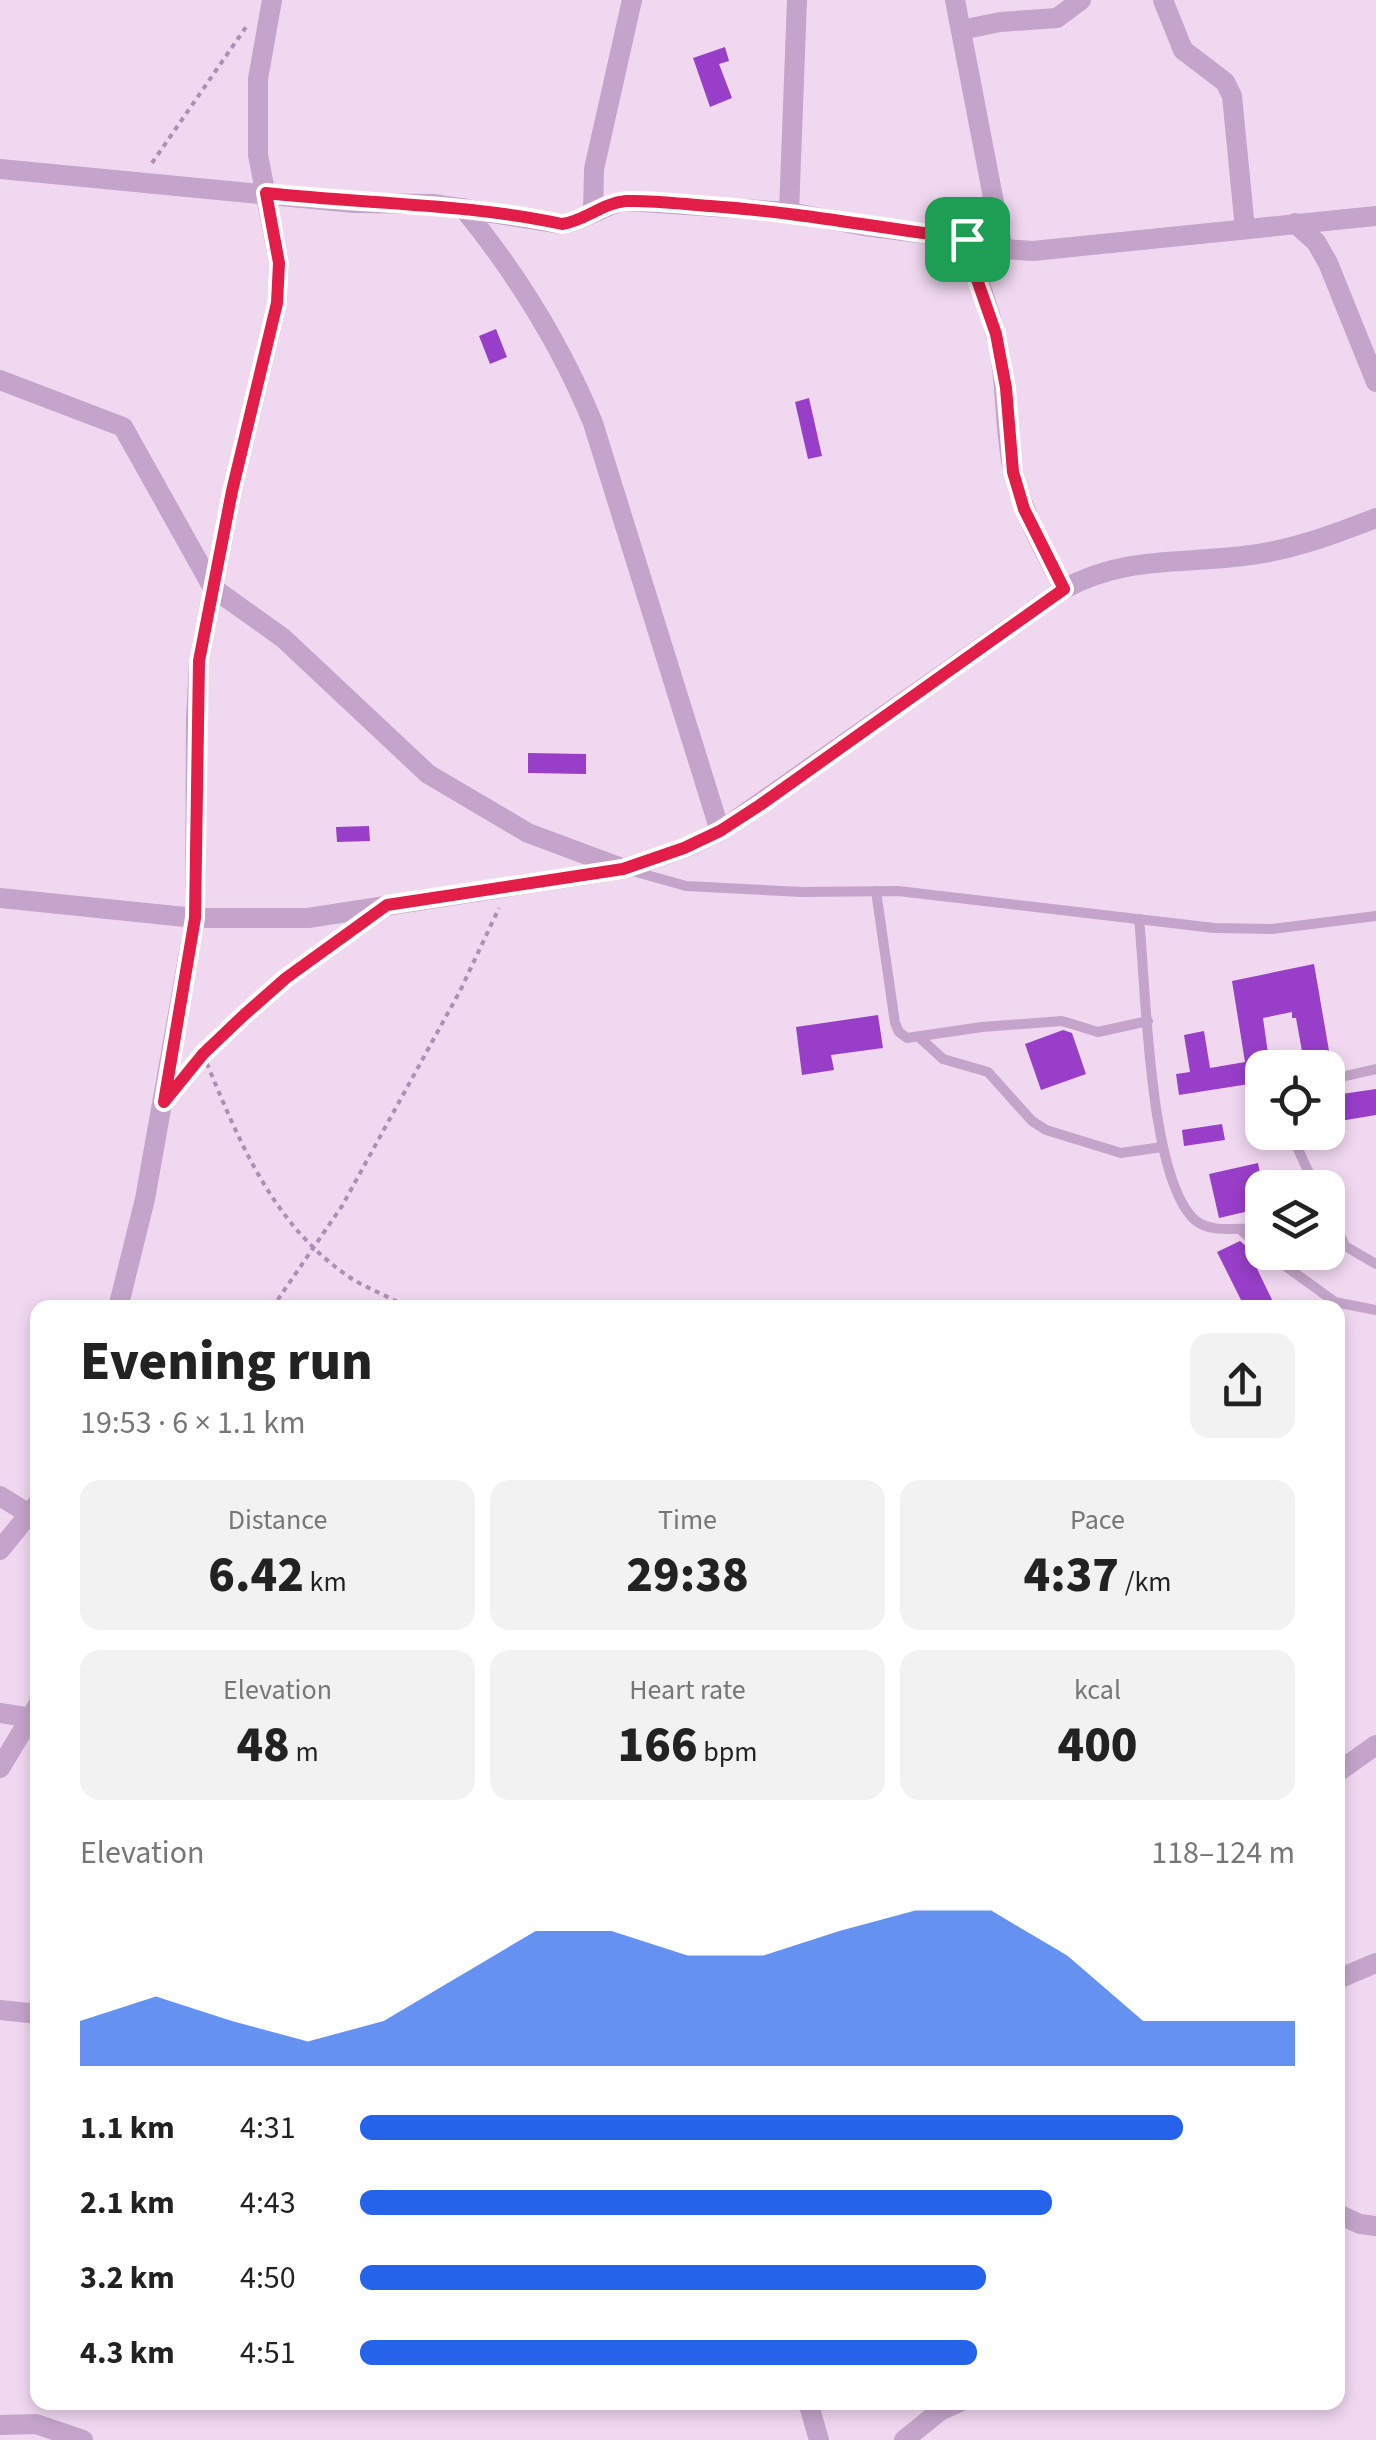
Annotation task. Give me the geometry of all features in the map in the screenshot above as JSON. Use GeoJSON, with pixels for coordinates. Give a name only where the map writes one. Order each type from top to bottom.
{"type":"FeatureCollection","features":[{"type":"Feature","properties":{"kind":"street"},"geometry":{"type":"LineString","coordinates":[[120,1300],[149,1180],[195,918],[199,661],[232,491],[277,303],[279,263],[258,155],[258,79],[272,0]]}},
{"type":"Feature","properties":{"kind":"street"},"geometry":{"type":"LineString","coordinates":[[592,213],[594,169],[632,0]]}},
{"type":"Feature","properties":{"kind":"street"},"geometry":{"type":"LineString","coordinates":[[789,212],[796,0]]}},
{"type":"Feature","properties":{"kind":"street"},"geometry":{"type":"LineString","coordinates":[[956,0],[1003,249]]}},
{"type":"Feature","properties":{"kind":"street"},"geometry":{"type":"LineString","coordinates":[[961,30],[1000,22],[1058,18],[1082,0]]}},
{"type":"Feature","properties":{"kind":"street"},"geometry":{"type":"LineString","coordinates":[[1163,0],[1182,50],[1225,82],[1232,96],[1245,228]]}},
{"type":"Feature","properties":{"kind":"street"},"geometry":{"type":"LineString","coordinates":[[0,169],[354,203],[463,208],[562,224],[578,222],[612,203],[626,201],[789,212],[1033,251],[1376,216]]}},
{"type":"Feature","properties":{"kind":"street"},"geometry":{"type":"LineString","coordinates":[[463,208],[528,297],[569,365],[581,394],[720,831]]}},
{"type":"Feature","properties":{"kind":"street"},"geometry":{"type":"LineString","coordinates":[[1295,223],[1316,242],[1328,264],[1376,382]]}},
{"type":"Feature","properties":{"kind":"street"},"geometry":{"type":"LineString","coordinates":[[967,239],[996,334],[1006,388],[1013,472],[1024,509],[1064,589]]}},
{"type":"Feature","properties":{"kind":"street"},"geometry":{"type":"LineString","coordinates":[[0,380],[123,427],[213,588],[282,638],[428,774],[528,834],[623,869]]}},
{"type":"Feature","properties":{"kind":"street"},"geometry":{"type":"LineString","coordinates":[[3,899],[195,918],[308,918],[623,869],[720,831],[1064,589],[1094,573],[1126,566],[1277,551],[1376,518]]}},
{"type":"Feature","properties":{"kind":"street"},"geometry":{"type":"LineString","coordinates":[[0,1496],[30,1508]]}},
{"type":"Feature","properties":{"kind":"street"},"geometry":{"type":"LineString","coordinates":[[0,1550],[30,1513]]}},
{"type":"Feature","properties":{"kind":"street"},"geometry":{"type":"LineString","coordinates":[[0,1713],[30,1714]]}},
{"type":"Feature","properties":{"kind":"street"},"geometry":{"type":"LineString","coordinates":[[0,1768],[30,1722]]}},
{"type":"Feature","properties":{"kind":"street"},"geometry":{"type":"LineString","coordinates":[[1345,1767],[1376,1745]]}},
{"type":"Feature","properties":{"kind":"street"},"geometry":{"type":"LineString","coordinates":[[1345,1977],[1376,1963]]}},
{"type":"Feature","properties":{"kind":"street"},"geometry":{"type":"LineString","coordinates":[[0,2010],[30,2013]]}},
{"type":"Feature","properties":{"kind":"street"},"geometry":{"type":"LineString","coordinates":[[1345,2217],[1376,2226]]}},
{"type":"Feature","properties":{"kind":"street"},"geometry":{"type":"LineString","coordinates":[[810,2410],[819,2440]]}},
{"type":"Feature","properties":{"kind":"street"},"geometry":{"type":"LineString","coordinates":[[904,2440],[942,2410]]}},
{"type":"Feature","properties":{"kind":"street"},"geometry":{"type":"LineString","coordinates":[[0,2425],[36,2424],[83,2440]]}},
{"type":"Feature","properties":{"kind":"lane"},"geometry":{"type":"LineString","coordinates":[[623,869],[701,887],[982,899],[1214,928],[1272,929],[1376,916]]}},
{"type":"Feature","properties":{"kind":"lane"},"geometry":{"type":"LineString","coordinates":[[876,892],[895,1023],[898,1032],[907,1038],[1062,1021],[1098,1032],[1148,1021]]}},
{"type":"Feature","properties":{"kind":"lane"},"geometry":{"type":"LineString","coordinates":[[1139,918],[1162,1147],[1193,1218],[1204,1226],[1245,1228]]}},
{"type":"Feature","properties":{"kind":"lane"},"geometry":{"type":"LineString","coordinates":[[920,1038],[943,1059],[988,1072],[1046,1130],[1121,1153],[1162,1147]]}},
{"type":"Feature","properties":{"kind":"lane"},"geometry":{"type":"LineString","coordinates":[[1345,1076],[1376,1069]]}},
{"type":"Feature","properties":{"kind":"lane"},"geometry":{"type":"LineString","coordinates":[[1240,1228],[1245,1233]]}},
{"type":"Feature","properties":{"kind":"lane"},"geometry":{"type":"LineString","coordinates":[[1346,1246],[1376,1264]]}},
{"type":"Feature","properties":{"kind":"lane"},"geometry":{"type":"LineString","coordinates":[[1289,1270],[1328,1300]]}},
{"type":"Feature","properties":{"kind":"lane"},"geometry":{"type":"LineString","coordinates":[[1345,1306],[1376,1310]]}},
{"type":"Feature","properties":{"kind":"path"},"geometry":{"type":"LineString","coordinates":[[138,184],[248,24]]}},
{"type":"Feature","properties":{"kind":"path"},"geometry":{"type":"LineString","coordinates":[[278,1300],[342,1206],[485,942],[507,886]]}},
{"type":"Feature","properties":{"kind":"path"},"geometry":{"type":"LineString","coordinates":[[185,1076],[203,1054],[286,978],[357,927]]}},
{"type":"Feature","properties":{"kind":"path"},"geometry":{"type":"LineString","coordinates":[[203,1054],[230,1119],[273,1202],[314,1248],[346,1275],[392,1300]]}},
{"type":"Feature","properties":{"kind":"building"},"geometry":{"type":"Polygon","coordinates":[[[725,47],[729,61],[719,64],[732,98],[710,107],[693,58],[725,47]]]}},
{"type":"Feature","properties":{"kind":"building"},"geometry":{"type":"Polygon","coordinates":[[[496,329],[507,357],[490,364],[479,336],[496,329]]]}},
{"type":"Feature","properties":{"kind":"building"},"geometry":{"type":"Polygon","coordinates":[[[809,398],[822,456],[808,459],[795,402],[809,398]]]}},
{"type":"Feature","properties":{"kind":"building"},"geometry":{"type":"Polygon","coordinates":[[[528,753],[586,754],[586,774],[528,773],[528,753]]]}},
{"type":"Feature","properties":{"kind":"building"},"geometry":{"type":"Polygon","coordinates":[[[369,826],[370,841],[337,842],[336,827],[369,826]]]}},
{"type":"Feature","properties":{"kind":"building"},"geometry":{"type":"Polygon","coordinates":[[[1314,964],[1329,1050],[1302,1050],[1292,1012],[1263,1018],[1267,1050],[1245,1050],[1245,1062],[1232,981],[1314,964]]]}},
{"type":"Feature","properties":{"kind":"building"},"geometry":{"type":"Polygon","coordinates":[[[878,1015],[883,1048],[831,1055],[834,1070],[802,1075],[796,1027],[878,1015]]]}},
{"type":"Feature","properties":{"kind":"building"},"geometry":{"type":"Polygon","coordinates":[[[1063,1030],[1072,1033],[1086,1074],[1041,1090],[1025,1044],[1063,1030]]]}},
{"type":"Feature","properties":{"kind":"building"},"geometry":{"type":"Polygon","coordinates":[[[1204,1031],[1210,1068],[1245,1062],[1245,1085],[1179,1095],[1176,1074],[1190,1072],[1184,1035],[1204,1031]]]}},
{"type":"Feature","properties":{"kind":"building"},"geometry":{"type":"Polygon","coordinates":[[[1376,1089],[1376,1115],[1345,1120],[1345,1094],[1376,1089]]]}},
{"type":"Feature","properties":{"kind":"building"},"geometry":{"type":"Polygon","coordinates":[[[1222,1124],[1225,1140],[1184,1146],[1182,1130],[1222,1124]]]}},
{"type":"Feature","properties":{"kind":"building"},"geometry":{"type":"Polygon","coordinates":[[[1258,1163],[1259,1170],[1245,1170],[1245,1212],[1219,1218],[1209,1174],[1258,1163]]]}},
{"type":"Feature","properties":{"kind":"building"},"geometry":{"type":"Polygon","coordinates":[[[1240,1241],[1245,1245],[1245,1270],[1258,1270],[1272,1300],[1241,1300],[1217,1252],[1240,1241]]]}},
{"type":"Feature","properties":{"kind":"route"},"geometry":{"type":"LineString","coordinates":[[266,193],[354,203],[433,204],[562,224],[578,222],[612,203],[661,202],[789,212],[967,239],[996,334],[1006,388],[1013,472],[1024,509],[1064,589],[760,805],[684,848],[623,869],[387,905],[286,978],[244,1015],[203,1054],[164,1102],[195,918],[199,661],[232,491],[277,303],[279,263],[266,193]]}}]}
